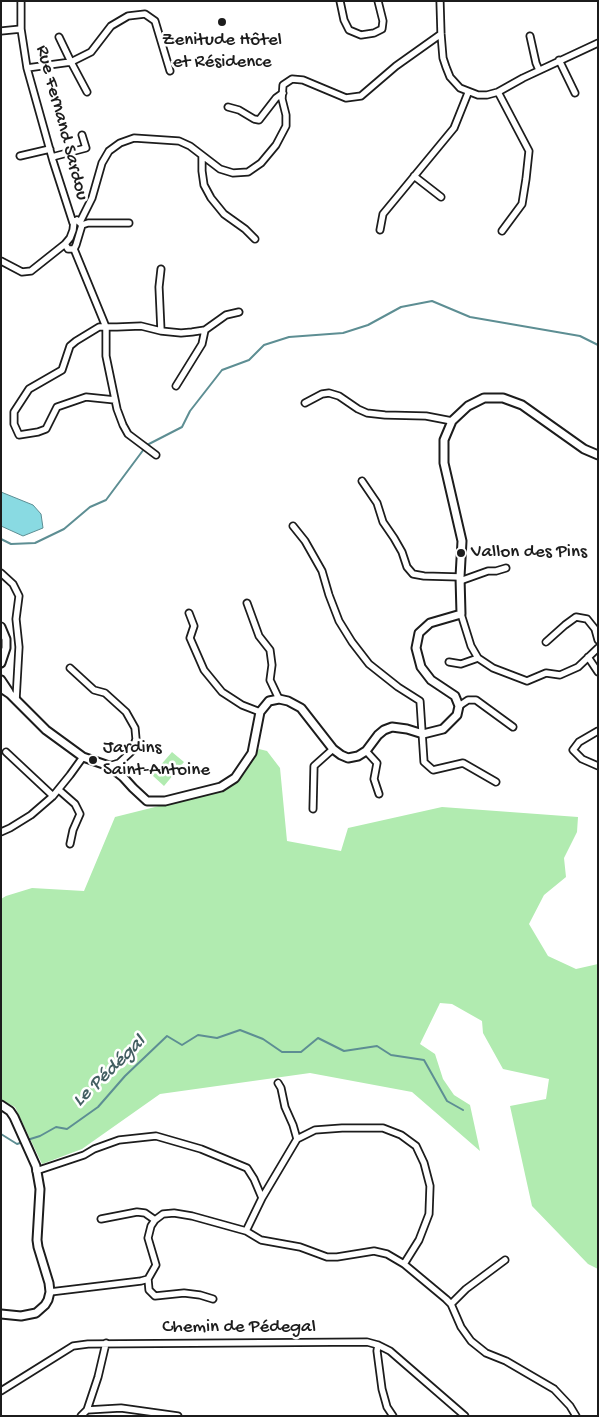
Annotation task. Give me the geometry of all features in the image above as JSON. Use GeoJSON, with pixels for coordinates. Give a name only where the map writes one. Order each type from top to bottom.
{"type":"FeatureCollection","features":[{"type":"Feature","properties":{"kind":"street","name":"Rue Fernand Sardou"},"geometry":{"type":"LineString","coordinates":[[21,1],[21,29],[27,68],[52,158],[73,223]]}},
{"type":"Feature","properties":{"kind":"street"},"geometry":{"type":"LineString","coordinates":[[340,1],[344,20],[349,30],[361,35],[374,33],[382,28],[383,24],[378,1]]}},
{"type":"Feature","properties":{"kind":"street"},"geometry":{"type":"LineString","coordinates":[[440,1],[443,58],[450,77],[460,88],[478,96],[486,96],[498,92],[598,42]]}},
{"type":"Feature","properties":{"kind":"street"},"geometry":{"type":"LineString","coordinates":[[27,68],[70,62],[91,52],[111,26],[128,16],[145,14],[155,21],[170,71]]}},
{"type":"Feature","properties":{"kind":"street"},"geometry":{"type":"LineString","coordinates":[[1,31],[21,29]]}},
{"type":"Feature","properties":{"kind":"street"},"geometry":{"type":"LineString","coordinates":[[156,455],[128,434],[117,410],[106,356],[106,327],[74,248],[102,164],[109,151],[120,143],[134,138],[179,142],[190,146],[220,169],[233,173],[248,172],[261,164],[276,145],[286,126],[286,115],[282,98],[283,85],[292,79],[303,80],[346,98],[360,96],[396,66],[441,34]]}},
{"type":"Feature","properties":{"kind":"street"},"geometry":{"type":"LineString","coordinates":[[59,36],[70,62],[87,92]]}},
{"type":"Feature","properties":{"kind":"street"},"geometry":{"type":"LineString","coordinates":[[530,36],[539,70]]}},
{"type":"Feature","properties":{"kind":"street"},"geometry":{"type":"LineString","coordinates":[[560,60],[575,93]]}},
{"type":"Feature","properties":{"kind":"street"},"geometry":{"type":"LineString","coordinates":[[498,92],[528,151],[522,204],[502,231]]}},
{"type":"Feature","properties":{"kind":"street"},"geometry":{"type":"LineString","coordinates":[[228,107],[259,120],[276,98],[283,93]]}},
{"type":"Feature","properties":{"kind":"street"},"geometry":{"type":"LineString","coordinates":[[380,230],[383,214],[454,128],[468,93]]}},
{"type":"Feature","properties":{"kind":"street"},"geometry":{"type":"LineString","coordinates":[[52,158],[86,148],[82,135]]}},
{"type":"Feature","properties":{"kind":"street"},"geometry":{"type":"LineString","coordinates":[[20,156],[50,149]]}},
{"type":"Feature","properties":{"kind":"street"},"geometry":{"type":"LineString","coordinates":[[202,156],[204,185],[211,198],[224,214],[245,229],[255,239]]}},
{"type":"Feature","properties":{"kind":"street"},"geometry":{"type":"LineString","coordinates":[[414,176],[441,197]]}},
{"type":"Feature","properties":{"kind":"street"},"geometry":{"type":"LineString","coordinates":[[1,261],[22,272],[31,271],[65,244],[70,238],[74,221],[77,220],[81,224]]}},
{"type":"Feature","properties":{"kind":"street"},"geometry":{"type":"LineString","coordinates":[[81,224],[129,223]]}},
{"type":"Feature","properties":{"kind":"street"},"geometry":{"type":"LineString","coordinates":[[65,244],[68,249],[74,248]]}},
{"type":"Feature","properties":{"kind":"street"},"geometry":{"type":"LineString","coordinates":[[161,269],[159,287],[161,331]]}},
{"type":"Feature","properties":{"kind":"street"},"geometry":{"type":"LineString","coordinates":[[115,400],[86,397],[57,407],[46,429],[38,432],[19,435],[14,424],[14,412],[29,389],[62,370],[70,346],[99,327],[141,326],[181,333],[205,330],[226,315],[239,312]]}},
{"type":"Feature","properties":{"kind":"street"},"geometry":{"type":"LineString","coordinates":[[176,386],[202,344],[205,330]]}},
{"type":"Feature","properties":{"kind":"street"},"geometry":{"type":"LineString","coordinates":[[305,403],[322,394],[329,393],[339,396],[368,413],[426,416],[452,421]]}},
{"type":"Feature","properties":{"kind":"street"},"geometry":{"type":"LineString","coordinates":[[598,455],[584,449],[522,405],[503,398],[484,398],[468,406],[452,421],[444,440],[444,463],[462,541],[461,614],[471,646],[478,658],[493,668],[527,681],[546,674],[560,675],[578,667],[598,648]]}},
{"type":"Feature","properties":{"kind":"street"},"geometry":{"type":"LineString","coordinates":[[362,481],[377,503],[383,522],[402,552],[407,567],[413,574],[460,579],[506,568]]}},
{"type":"Feature","properties":{"kind":"street"},"geometry":{"type":"LineString","coordinates":[[293,526],[322,571],[328,595],[339,621],[352,642],[369,664],[398,687],[420,701],[424,762],[433,770],[463,763],[496,782]]}},
{"type":"Feature","properties":{"kind":"street"},"geometry":{"type":"LineString","coordinates":[[1,573],[13,584],[19,596],[16,619],[19,647],[16,700]]}},
{"type":"Feature","properties":{"kind":"street"},"geometry":{"type":"LineString","coordinates":[[247,603],[259,636],[270,650],[272,665],[270,680],[279,699]]}},
{"type":"Feature","properties":{"kind":"street"},"geometry":{"type":"LineString","coordinates":[[189,613],[194,626],[190,638],[204,670],[222,692],[242,705],[260,712]]}},
{"type":"Feature","properties":{"kind":"street"},"geometry":{"type":"LineString","coordinates":[[1,688],[10,694],[46,730],[83,757],[109,766],[147,801],[165,801],[221,787],[235,778],[252,754],[260,712],[269,701],[279,699],[288,701],[301,708],[334,749],[348,758],[358,756],[366,750],[378,735],[392,727],[423,734],[443,729],[457,715],[459,706],[455,696],[431,680],[421,667],[416,648],[419,633],[430,623],[461,614]]}},
{"type":"Feature","properties":{"kind":"street"},"geometry":{"type":"LineString","coordinates":[[546,642],[576,617],[587,620],[595,629],[598,640]]}},
{"type":"Feature","properties":{"kind":"street"},"geometry":{"type":"LineString","coordinates":[[1,627],[6,639],[6,648],[1,663]]}},
{"type":"Feature","properties":{"kind":"street"},"geometry":{"type":"LineString","coordinates":[[588,657],[598,672]]}},
{"type":"Feature","properties":{"kind":"street"},"geometry":{"type":"LineString","coordinates":[[449,662],[461,664],[478,658]]}},
{"type":"Feature","properties":{"kind":"street"},"geometry":{"type":"LineString","coordinates":[[70,668],[94,690],[105,693],[126,712],[135,728],[136,739],[132,751],[119,763],[109,766]]}},
{"type":"Feature","properties":{"kind":"street"},"geometry":{"type":"LineString","coordinates":[[1,680],[10,694]]}},
{"type":"Feature","properties":{"kind":"street"},"geometry":{"type":"LineString","coordinates":[[459,706],[468,700],[476,700],[513,727]]}},
{"type":"Feature","properties":{"kind":"street"},"geometry":{"type":"LineString","coordinates":[[598,731],[579,742],[573,750],[582,758],[598,766]]}},
{"type":"Feature","properties":{"kind":"street"},"geometry":{"type":"LineString","coordinates":[[313,809],[314,766],[334,749]]}},
{"type":"Feature","properties":{"kind":"street"},"geometry":{"type":"LineString","coordinates":[[366,750],[378,763],[374,779],[379,794]]}},
{"type":"Feature","properties":{"kind":"street"},"geometry":{"type":"LineString","coordinates":[[6,752],[53,796]]}},
{"type":"Feature","properties":{"kind":"street"},"geometry":{"type":"LineString","coordinates":[[1,832],[31,815],[53,796],[83,757]]}},
{"type":"Feature","properties":{"kind":"street"},"geometry":{"type":"LineString","coordinates":[[59,790],[76,804],[80,814],[73,830],[70,844]]}},
{"type":"Feature","properties":{"kind":"street"},"geometry":{"type":"LineString","coordinates":[[278,1083],[281,1088],[285,1108],[294,1125],[297,1140]]}},
{"type":"Feature","properties":{"kind":"street"},"geometry":{"type":"LineString","coordinates":[[1,1105],[10,1111],[14,1117],[32,1156],[36,1170],[40,1189],[37,1240],[50,1292],[45,1305],[36,1312],[21,1316],[2,1315]]}},
{"type":"Feature","properties":{"kind":"street"},"geometry":{"type":"LineString","coordinates":[[246,1232],[262,1198],[297,1140],[315,1130],[383,1128],[401,1135],[416,1146],[424,1163],[430,1186],[429,1214],[419,1240],[404,1264]]}},
{"type":"Feature","properties":{"kind":"street"},"geometry":{"type":"LineString","coordinates":[[36,1170],[84,1155],[94,1149],[119,1140],[156,1136],[201,1149],[247,1168],[262,1198]]}},
{"type":"Feature","properties":{"kind":"street"},"geometry":{"type":"LineString","coordinates":[[101,1218],[137,1212],[145,1213],[155,1220]]}},
{"type":"Feature","properties":{"kind":"street"},"geometry":{"type":"LineString","coordinates":[[213,1299],[200,1295],[184,1294],[155,1296],[149,1290],[148,1279],[156,1265],[148,1238],[151,1226],[163,1214],[174,1213],[192,1216],[246,1232],[261,1240],[300,1247],[327,1256],[337,1257],[374,1251],[388,1254],[404,1264],[446,1299],[461,1327],[472,1342],[486,1353],[506,1361],[554,1389],[570,1406],[576,1416]]}},
{"type":"Feature","properties":{"kind":"street"},"geometry":{"type":"LineString","coordinates":[[450,1304],[466,1289],[505,1260]]}},
{"type":"Feature","properties":{"kind":"street"},"geometry":{"type":"LineString","coordinates":[[50,1292],[148,1279]]}},
{"type":"Feature","properties":{"kind":"street","name":"Chemin de Pédegal"},"geometry":{"type":"LineString","coordinates":[[1,1391],[73,1346],[106,1343],[367,1342],[390,1351],[465,1416]]}},
{"type":"Feature","properties":{"kind":"street"},"geometry":{"type":"LineString","coordinates":[[80,1416],[87,1410],[98,1377],[106,1343]]}},
{"type":"Feature","properties":{"kind":"street"},"geometry":{"type":"LineString","coordinates":[[378,1345],[377,1351],[382,1389],[387,1407],[392,1416]]}},
{"type":"Feature","properties":{"kind":"street"},"geometry":{"type":"LineString","coordinates":[[87,1410],[122,1408],[178,1416]]}},
{"type":"Feature","properties":{"kind":"green space"},"geometry":{"type":"Polygon","coordinates":[[[259,749],[267,751],[280,768],[287,841],[341,851],[348,828],[442,807],[578,817],[577,832],[564,858],[566,877],[544,895],[529,924],[548,956],[576,969],[598,964],[598,1269],[588,1264],[532,1206],[510,1106],[546,1099],[549,1079],[503,1069],[483,1033],[482,1021],[452,1004],[440,1003],[420,1044],[435,1054],[443,1079],[454,1095],[470,1105],[480,1151],[412,1092],[310,1073],[160,1094],[82,1149],[42,1164],[15,1107],[1,1100],[1,899],[32,888],[84,891],[115,817],[223,790],[244,774],[259,749]]]}},
{"type":"Feature","properties":{"kind":"green space"},"geometry":{"type":"Polygon","coordinates":[[[172,752],[184,762],[164,786],[152,775],[172,752]]]}},
{"type":"Feature","properties":{"kind":"water"},"geometry":{"type":"Polygon","coordinates":[[[1,492],[33,505],[41,514],[43,528],[23,536],[1,526],[1,492]]]}},
{"type":"Feature","properties":{"kind":"waterway"},"geometry":{"type":"LineString","coordinates":[[147,445],[182,427],[190,411],[222,370],[249,360],[264,345],[289,337],[343,333],[368,325],[401,307],[432,301],[470,317],[580,336],[598,345]]}},
{"type":"Feature","properties":{"kind":"waterway"},"geometry":{"type":"LineString","coordinates":[[1,539],[11,544],[35,543],[64,529],[90,507],[106,500],[144,449]]}},
{"type":"Feature","properties":{"kind":"waterway","name":"Le Pédégal"},"geometry":{"type":"LineString","coordinates":[[27,1140],[40,1136],[56,1127],[67,1129],[98,1107],[125,1076],[167,1036],[182,1045],[198,1035],[217,1038],[240,1030],[263,1039],[282,1052],[301,1052],[318,1038],[344,1051],[377,1046],[391,1055],[424,1060],[447,1101],[463,1110]]}},
{"type":"Feature","properties":{"kind":"waterway","name":"Le Pédégal"},"geometry":{"type":"LineString","coordinates":[[1,1134],[17,1144],[23,1142]]}},
{"type":"Feature","properties":{"kind":"place","name":"Zenitude Hôtel et Résidence"},"geometry":{"type":"Point","coordinates":[222,22]}},
{"type":"Feature","properties":{"kind":"place","name":"Vallon des Pins"},"geometry":{"type":"Point","coordinates":[461,553]}},
{"type":"Feature","properties":{"kind":"place","name":"Jardins Saint-Antoine"},"geometry":{"type":"Point","coordinates":[93,760]}}]}
